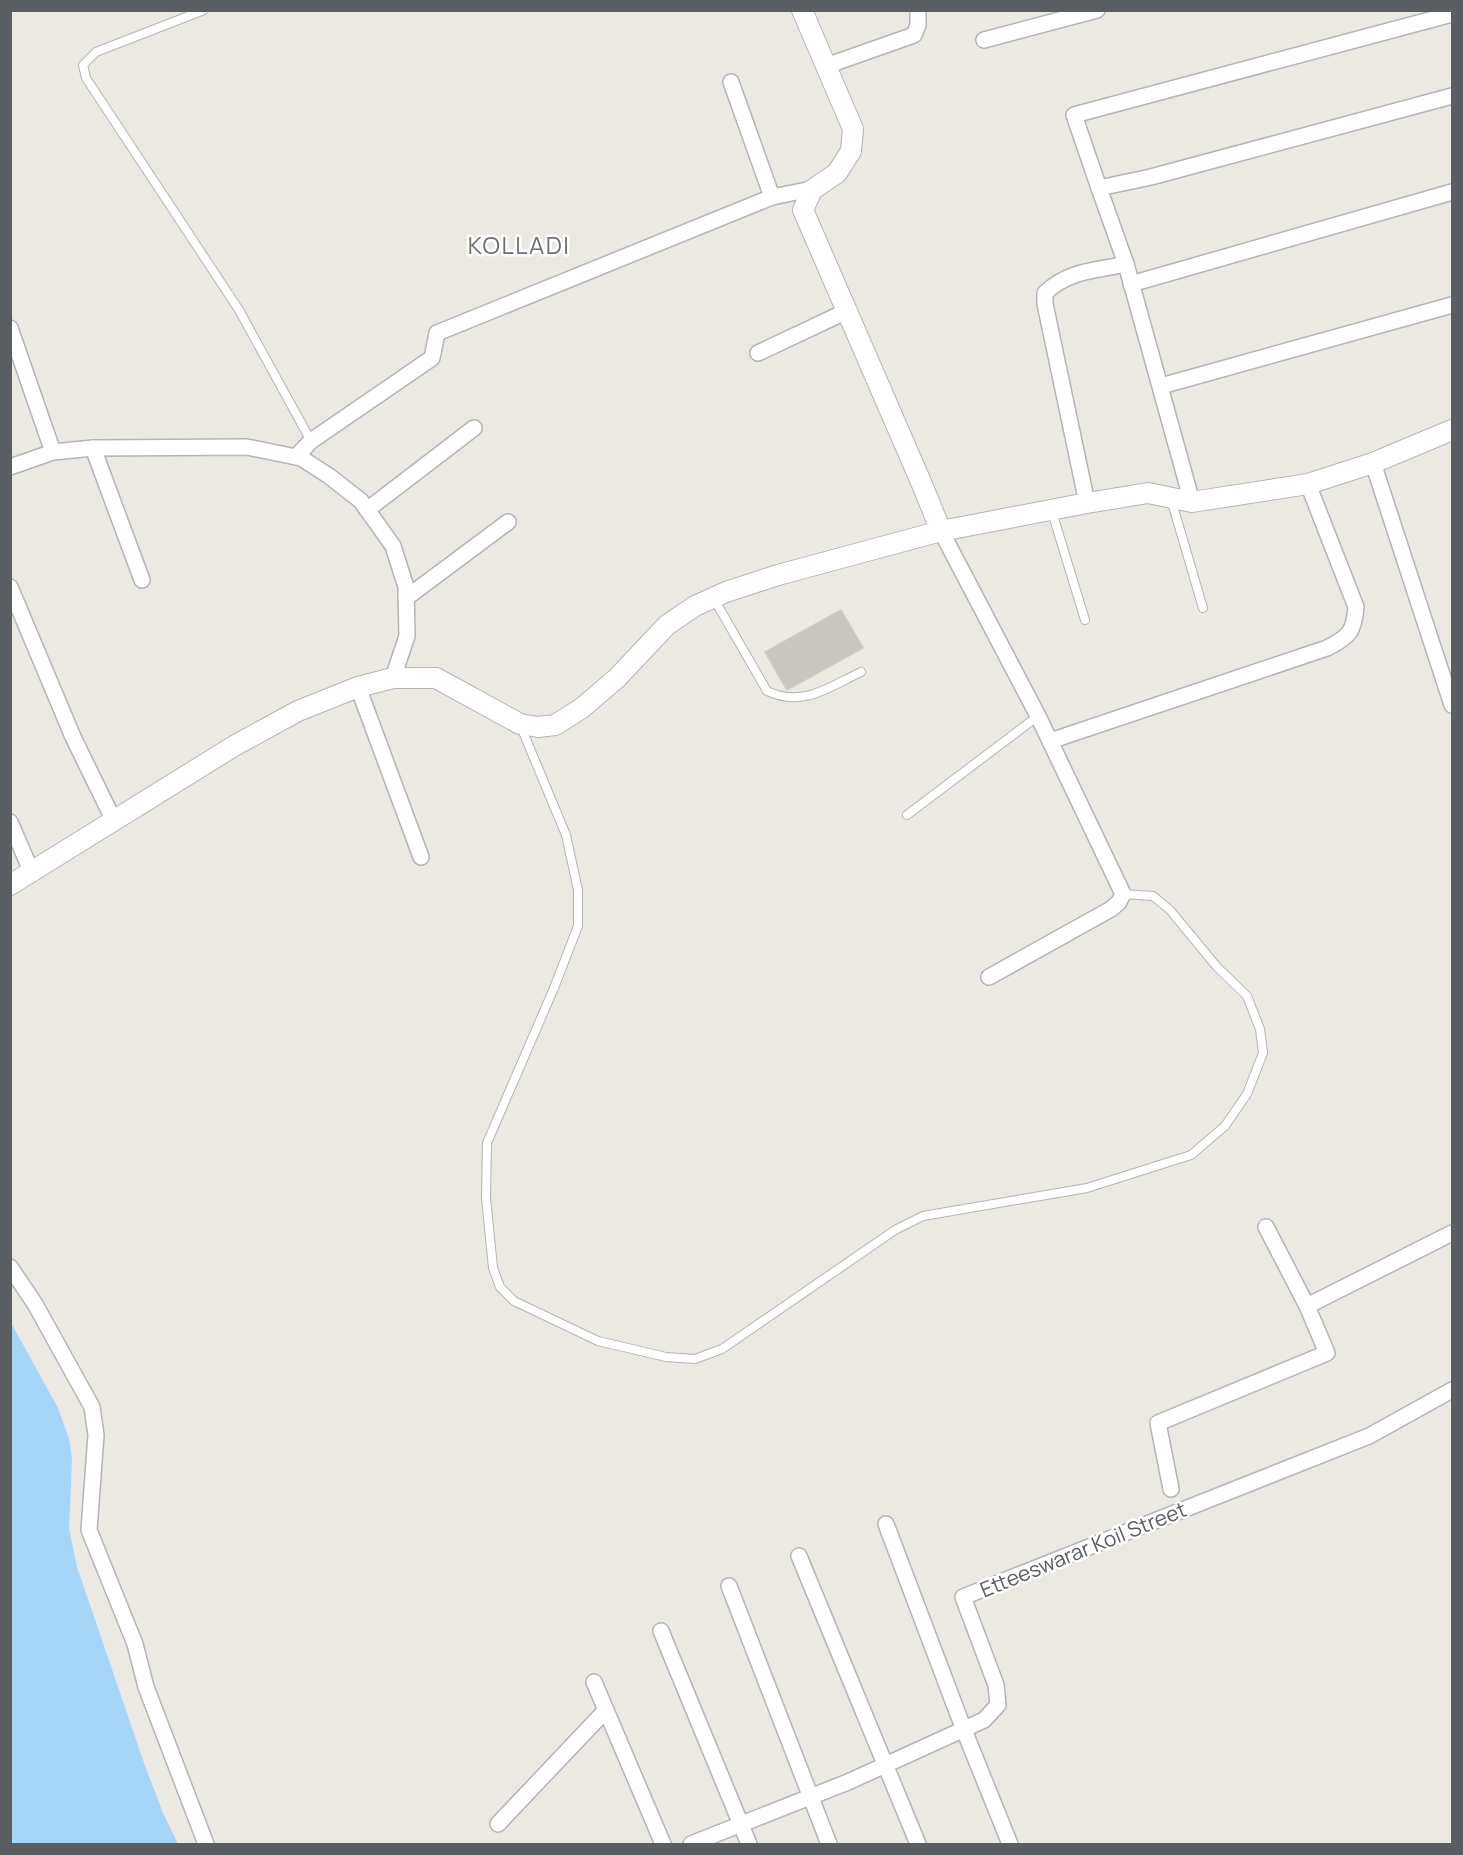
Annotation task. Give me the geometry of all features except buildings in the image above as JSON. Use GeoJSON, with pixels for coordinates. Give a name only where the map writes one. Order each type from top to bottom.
{"type":"FeatureCollection","features":[{"type":"Feature","properties":{"kind":"street"},"geometry":{"type":"LineString","coordinates":[[296,457],[311,441],[432,358],[437,333],[772,197],[813,189],[837,173],[851,152],[853,129],[801,10]]}},
{"type":"Feature","properties":{"kind":"street"},"geometry":{"type":"LineString","coordinates":[[826,66],[914,35],[918,25],[918,10]]}},
{"type":"Feature","properties":{"kind":"street"},"geometry":{"type":"LineString","coordinates":[[984,40],[1097,10]]}},
{"type":"Feature","properties":{"kind":"street"},"geometry":{"type":"LineString","coordinates":[[1192,502],[1126,264],[1074,115],[1452,14]]}},
{"type":"Feature","properties":{"kind":"street"},"geometry":{"type":"LineString","coordinates":[[731,82],[772,197]]}},
{"type":"Feature","properties":{"kind":"street"},"geometry":{"type":"LineString","coordinates":[[1099,188],[1151,177],[1452,96]]}},
{"type":"Feature","properties":{"kind":"street"},"geometry":{"type":"LineString","coordinates":[[813,189],[803,210],[941,531],[1038,716],[1123,894],[1119,902],[1111,909],[989,977]]}},
{"type":"Feature","properties":{"kind":"street"},"geometry":{"type":"LineString","coordinates":[[1131,284],[1452,192]]}},
{"type":"Feature","properties":{"kind":"street"},"geometry":{"type":"LineString","coordinates":[[1087,503],[1045,293],[1058,281],[1069,276],[1126,264]]}},
{"type":"Feature","properties":{"kind":"street"},"geometry":{"type":"LineString","coordinates":[[1161,386],[1452,305]]}},
{"type":"Feature","properties":{"kind":"street"},"geometry":{"type":"LineString","coordinates":[[758,353],[848,311]]}},
{"type":"Feature","properties":{"kind":"street"},"geometry":{"type":"LineString","coordinates":[[12,338],[52,452]]}},
{"type":"Feature","properties":{"kind":"street"},"geometry":{"type":"LineString","coordinates":[[367,510],[474,428]]}},
{"type":"Feature","properties":{"kind":"street"},"geometry":{"type":"LineString","coordinates":[[10,885],[234,746],[298,711],[358,687],[393,678],[436,678],[520,724],[538,727],[555,725],[582,708],[617,678],[667,625],[695,606],[713,597],[778,575],[941,531],[1087,503],[1148,493],[1192,502],[1308,484],[1373,463],[1452,430]]}},
{"type":"Feature","properties":{"kind":"street"},"geometry":{"type":"LineString","coordinates":[[10,467],[52,452],[93,448],[248,447],[301,458],[361,501],[393,546],[406,587],[407,636],[393,678]]}},
{"type":"Feature","properties":{"kind":"street"},"geometry":{"type":"LineString","coordinates":[[93,448],[142,580]]}},
{"type":"Feature","properties":{"kind":"street"},"geometry":{"type":"LineString","coordinates":[[1373,463],[1452,705]]}},
{"type":"Feature","properties":{"kind":"street"},"geometry":{"type":"LineString","coordinates":[[1050,741],[1327,648],[1345,639],[1355,625],[1356,608],[1308,484]]}},
{"type":"Feature","properties":{"kind":"street"},"geometry":{"type":"LineString","coordinates":[[406,598],[508,522]]}},
{"type":"Feature","properties":{"kind":"street"},"geometry":{"type":"LineString","coordinates":[[10,587],[73,737],[114,821]]}},
{"type":"Feature","properties":{"kind":"street"},"geometry":{"type":"LineString","coordinates":[[358,687],[421,857]]}},
{"type":"Feature","properties":{"kind":"street"},"geometry":{"type":"LineString","coordinates":[[10,822],[32,873]]}},
{"type":"Feature","properties":{"kind":"street"},"geometry":{"type":"LineString","coordinates":[[1171,1489],[1158,1423],[1327,1353],[1307,1306],[1266,1227]]}},
{"type":"Feature","properties":{"kind":"street"},"geometry":{"type":"LineString","coordinates":[[1307,1306],[1452,1233]]}},
{"type":"Feature","properties":{"kind":"street"},"geometry":{"type":"LineString","coordinates":[[10,1268],[35,1304],[92,1407],[96,1435],[89,1530],[135,1644],[146,1688],[206,1845]]}},
{"type":"Feature","properties":{"kind":"street","name":"Etteeswarar Koil Street"},"geometry":{"type":"LineString","coordinates":[[691,1845],[886,1765],[984,1720],[998,1705],[996,1685],[963,1597],[1369,1436],[1452,1390]]}},
{"type":"Feature","properties":{"kind":"street"},"geometry":{"type":"LineString","coordinates":[[886,1524],[1010,1845]]}},
{"type":"Feature","properties":{"kind":"street"},"geometry":{"type":"LineString","coordinates":[[799,1557],[918,1845]]}},
{"type":"Feature","properties":{"kind":"street"},"geometry":{"type":"LineString","coordinates":[[729,1586],[829,1845]]}},
{"type":"Feature","properties":{"kind":"street"},"geometry":{"type":"LineString","coordinates":[[661,1630],[749,1845]]}},
{"type":"Feature","properties":{"kind":"street"},"geometry":{"type":"LineString","coordinates":[[594,1682],[663,1845]]}},
{"type":"Feature","properties":{"kind":"street"},"geometry":{"type":"LineString","coordinates":[[498,1824],[606,1710]]}},
{"type":"Feature","properties":{"kind":"lane"},"geometry":{"type":"LineString","coordinates":[[204,10],[96,52],[83,65],[86,78],[239,310],[311,441]]}},
{"type":"Feature","properties":{"kind":"lane"},"geometry":{"type":"LineString","coordinates":[[1171,498],[1203,608]]}},
{"type":"Feature","properties":{"kind":"lane"},"geometry":{"type":"LineString","coordinates":[[1052,510],[1085,620]]}},
{"type":"Feature","properties":{"kind":"lane"},"geometry":{"type":"LineString","coordinates":[[713,597],[767,691],[781,698],[809,697],[861,672]]}},
{"type":"Feature","properties":{"kind":"lane"},"geometry":{"type":"LineString","coordinates":[[907,815],[1038,716]]}},
{"type":"Feature","properties":{"kind":"lane"},"geometry":{"type":"LineString","coordinates":[[520,724],[566,834],[578,890],[578,926],[554,988],[487,1143],[486,1198],[493,1268],[500,1287],[514,1301],[598,1341],[666,1357],[695,1359],[722,1349],[895,1230],[923,1216],[976,1209],[1088,1188],[1191,1155],[1225,1126],[1247,1094],[1263,1053],[1260,1029],[1247,996],[1217,967],[1170,910],[1153,896],[1123,894]]}},
{"type":"Feature","properties":{"kind":"water"},"geometry":{"type":"Polygon","coordinates":[[[10,1321],[58,1408],[69,1439],[72,1459],[69,1529],[77,1567],[144,1763],[163,1813],[178,1844],[11,1844],[10,1321]]]}},
{"type":"Feature","properties":{"kind":"district","name":"KOLLADI"},"geometry":{"type":"Point","coordinates":[519,244]}}]}
